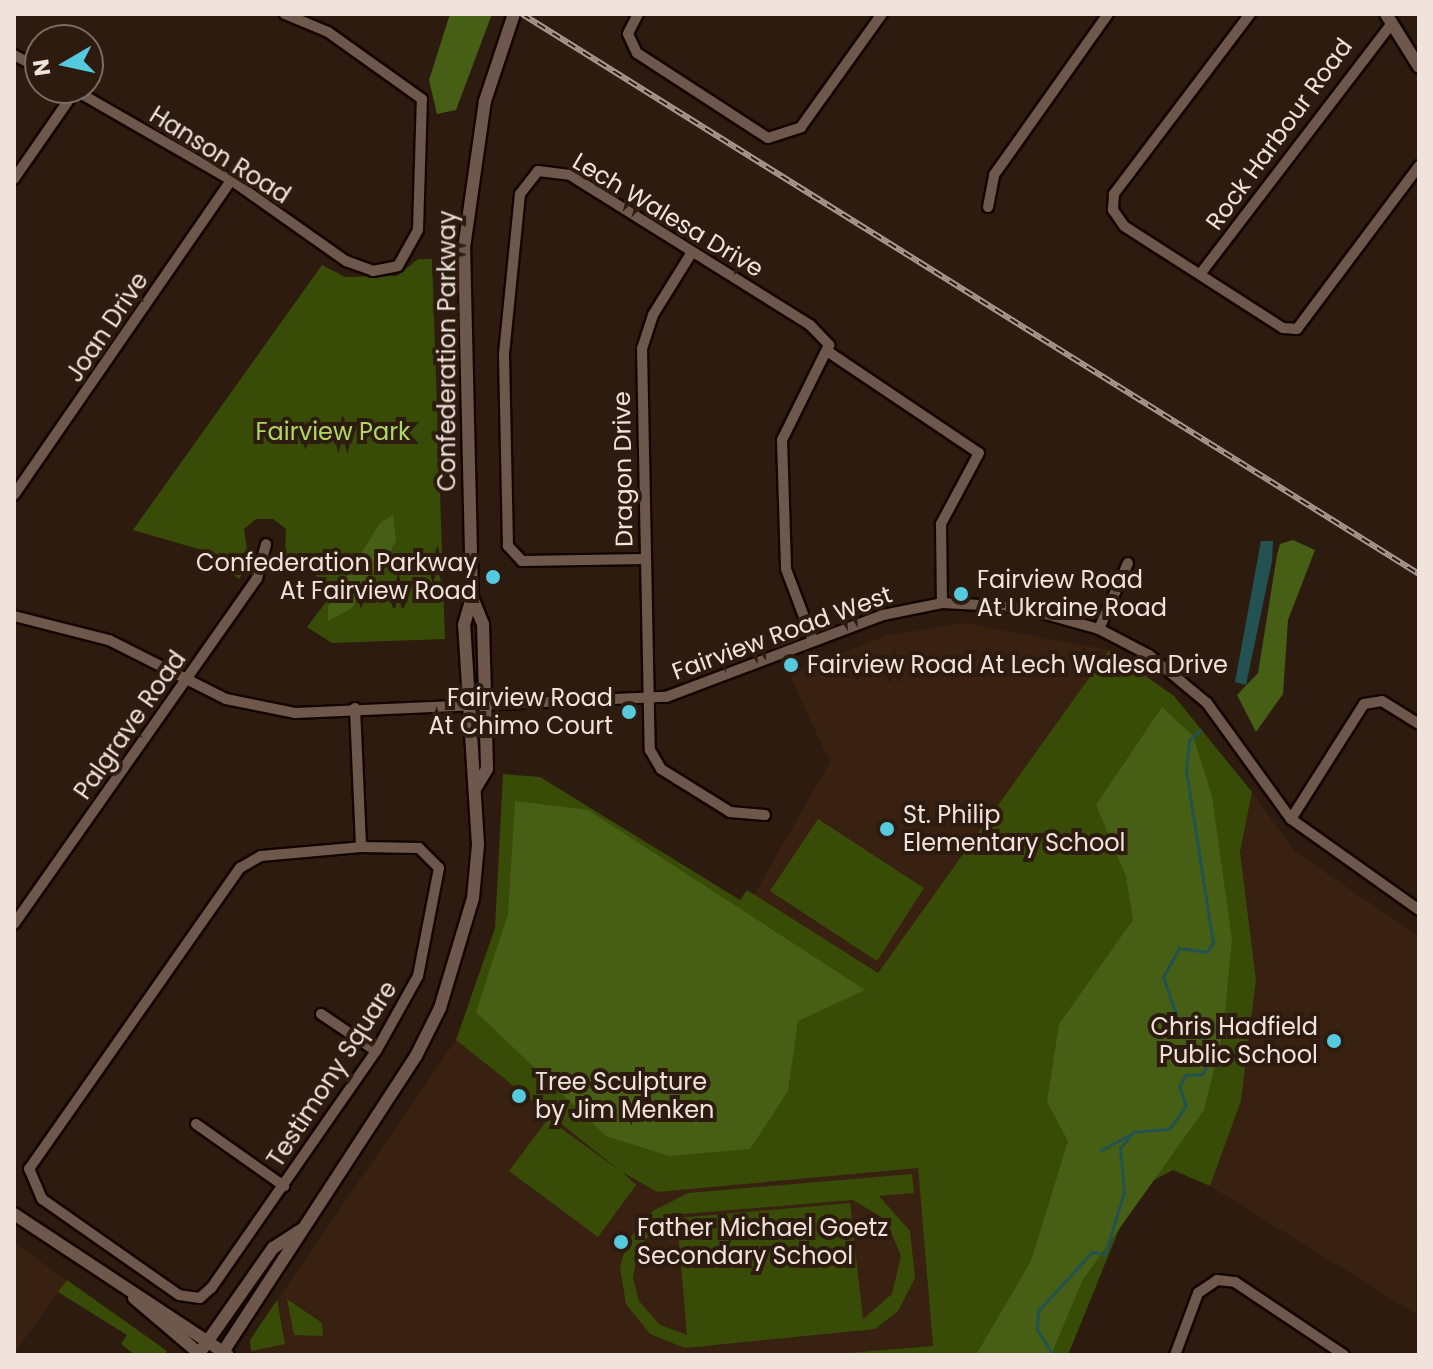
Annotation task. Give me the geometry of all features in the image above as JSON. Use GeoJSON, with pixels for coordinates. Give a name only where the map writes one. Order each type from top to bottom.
{"type":"FeatureCollection","features":[{"type":"Feature","properties":{"kind":"street","name":"Hanson Road"},"geometry":{"type":"LineString","coordinates":[[99,104],[231,180],[346,261],[387,271],[409,256],[418,230],[422,99],[328,32],[285,14]]}},
{"type":"Feature","properties":{"kind":"street","name":"Confederation Parkway"},"geometry":{"type":"LineString","coordinates":[[225,1354],[288,1262],[301,1230],[440,1008],[473,898],[476,787],[468,768],[464,625],[472,597],[464,248],[485,101],[514,14]]}},
{"type":"Feature","properties":{"kind":"street"},"geometry":{"type":"LineString","coordinates":[[638,14],[628,34],[637,53],[768,138],[784,138],[801,127],[882,14]]}},
{"type":"Feature","properties":{"kind":"street"},"geometry":{"type":"LineString","coordinates":[[988,207],[994,175],[1108,14]]}},
{"type":"Feature","properties":{"kind":"street"},"geometry":{"type":"LineString","coordinates":[[1250,14],[1113,200],[1124,226],[1283,328],[1297,329],[1419,166]]}},
{"type":"Feature","properties":{"kind":"street"},"geometry":{"type":"LineString","coordinates":[[1389,18],[1419,67]]}},
{"type":"Feature","properties":{"kind":"street","name":"Rock Harbour Road"},"geometry":{"type":"LineString","coordinates":[[1201,273],[1389,18]]}},
{"type":"Feature","properties":{"kind":"street"},"geometry":{"type":"LineString","coordinates":[[14,179],[63,104]]}},
{"type":"Feature","properties":{"kind":"street","name":"Lech Walesa Drive"},"geometry":{"type":"LineString","coordinates":[[645,559],[522,561],[508,546],[502,384],[523,184],[538,171],[561,170],[810,325],[830,353],[979,453],[941,524],[942,603]]}},
{"type":"Feature","properties":{"kind":"street","name":"Joan Drive"},"geometry":{"type":"LineString","coordinates":[[14,495],[231,180]]}},
{"type":"Feature","properties":{"kind":"street","name":"Dragon Drive"},"geometry":{"type":"LineString","coordinates":[[692,252],[653,315],[642,348],[648,699],[655,764],[735,815],[765,815]]}},
{"type":"Feature","properties":{"kind":"street"},"geometry":{"type":"LineString","coordinates":[[813,641],[786,569],[782,440],[788,416],[830,353]]}},
{"type":"Feature","properties":{"kind":"street","name":"Palgrave Road"},"geometry":{"type":"LineString","coordinates":[[14,924],[257,578],[266,544]]}},
{"type":"Feature","properties":{"kind":"street"},"geometry":{"type":"LineString","coordinates":[[1099,629],[1128,563]]}},
{"type":"Feature","properties":{"kind":"street","name":"Confederation Parkway"},"geometry":{"type":"LineString","coordinates":[[472,597],[483,624],[487,769],[476,787]]}},
{"type":"Feature","properties":{"kind":"street","name":"Fairview Road West"},"geometry":{"type":"LineString","coordinates":[[14,616],[109,640],[186,679],[261,711],[648,699],[722,681],[813,641],[883,615],[942,603],[1020,607],[1099,629],[1149,655],[1207,703],[1291,819],[1419,910]]}},
{"type":"Feature","properties":{"kind":"street"},"geometry":{"type":"LineString","coordinates":[[1291,819],[1364,704],[1382,701],[1419,724]]}},
{"type":"Feature","properties":{"kind":"street"},"geometry":{"type":"LineString","coordinates":[[355,708],[361,847]]}},
{"type":"Feature","properties":{"kind":"street","name":"Testimony Square"},"geometry":{"type":"LineString","coordinates":[[361,847],[419,848],[439,868],[429,946],[376,1051],[284,1186],[205,1295],[189,1298],[42,1199],[29,1169],[240,868],[261,856],[361,847]]}},
{"type":"Feature","properties":{"kind":"street"},"geometry":{"type":"LineString","coordinates":[[321,1014],[376,1051]]}},
{"type":"Feature","properties":{"kind":"street"},"geometry":{"type":"LineString","coordinates":[[196,1124],[284,1186]]}},
{"type":"Feature","properties":{"kind":"street"},"geometry":{"type":"LineString","coordinates":[[14,1214],[134,1298],[199,1355]]}},
{"type":"Feature","properties":{"kind":"street","name":"Confederation Parkway"},"geometry":{"type":"LineString","coordinates":[[199,1355],[273,1248],[301,1230]]}},
{"type":"Feature","properties":{"kind":"street"},"geometry":{"type":"LineString","coordinates":[[1175,1355],[1198,1293],[1217,1280],[1235,1282],[1344,1355]]}},
{"type":"Feature","properties":{"kind":"street"},"geometry":{"type":"LineString","coordinates":[[134,1298],[153,1302],[225,1354]]}},
{"type":"Feature","properties":{"kind":"shaded area","name":"St. Philip Elementary School"},"geometry":{"type":"Polygon","coordinates":[[[964,623],[1109,650],[878,973],[754,895],[830,762],[789,674],[888,635],[964,623]]]}},
{"type":"Feature","properties":{"kind":"shaded area","name":"Chris Hadfield Public School"},"geometry":{"type":"Polygon","coordinates":[[[1252,792],[1295,852],[1419,936],[1416,1314],[1210,1186],[1241,1101],[1256,980],[1240,852],[1252,792]]]}},
{"type":"Feature","properties":{"kind":"shaded area","name":"Father Michael Goetz Secondary School"},"geometry":{"type":"Polygon","coordinates":[[[456,1040],[621,1172],[657,1192],[918,1167],[933,1346],[823,1355],[252,1355],[250,1340],[456,1040]]]}},
{"type":"Feature","properties":{"kind":"shaded area"},"geometry":{"type":"Polygon","coordinates":[[[14,1243],[67,1280],[14,1354],[14,1243]]]}},
{"type":"Feature","properties":{"kind":"green space"},"geometry":{"type":"Polygon","coordinates":[[[450,14],[492,14],[456,110],[437,114],[429,80],[450,14]]]}},
{"type":"Feature","properties":{"kind":"green space","name":"Fairview Park"},"geometry":{"type":"Polygon","coordinates":[[[418,259],[432,259],[445,639],[332,643],[307,627],[336,589],[285,555],[286,529],[273,519],[256,519],[244,529],[249,564],[239,579],[202,550],[133,530],[322,265],[345,277],[397,276],[418,259]]]}},
{"type":"Feature","properties":{"kind":"green space"},"geometry":{"type":"Polygon","coordinates":[[[393,515],[396,540],[386,560],[370,572],[352,608],[328,621],[328,607],[380,523],[393,515]]]}},
{"type":"Feature","properties":{"kind":"green space"},"geometry":{"type":"Polygon","coordinates":[[[1293,540],[1315,550],[1288,620],[1283,694],[1256,732],[1237,695],[1258,673],[1277,555],[1280,544],[1293,540]]]}},
{"type":"Feature","properties":{"kind":"green space"},"geometry":{"type":"Polygon","coordinates":[[[1109,650],[1174,696],[1252,792],[1240,852],[1256,980],[1241,1101],[1210,1186],[1173,1170],[1135,1190],[1068,1355],[823,1355],[933,1346],[918,1168],[657,1192],[622,1172],[636,1185],[598,1237],[509,1171],[548,1119],[619,1170],[456,1040],[495,928],[503,774],[540,777],[740,900],[747,890],[878,973],[1109,650]]]}},
{"type":"Feature","properties":{"kind":"green space"},"geometry":{"type":"Polygon","coordinates":[[[1162,707],[1193,736],[1212,796],[1232,940],[1223,1032],[1204,1110],[1082,1281],[1051,1355],[976,1355],[1031,1261],[1068,1141],[1047,1102],[1059,1024],[1133,920],[1126,876],[1096,805],[1162,707]]]}},
{"type":"Feature","properties":{"kind":"green space"},"geometry":{"type":"Polygon","coordinates":[[[515,801],[588,810],[865,990],[798,1021],[788,1091],[750,1149],[669,1156],[606,1136],[476,1012],[508,914],[515,801]]]}},
{"type":"Feature","properties":{"kind":"green space"},"geometry":{"type":"Polygon","coordinates":[[[818,819],[924,888],[877,961],[770,891],[818,819]]]}},
{"type":"Feature","properties":{"kind":"green space"},"geometry":{"type":"Polygon","coordinates":[[[912,1174],[914,1193],[879,1196],[910,1231],[915,1278],[898,1311],[875,1329],[685,1348],[650,1334],[626,1304],[620,1267],[628,1240],[653,1211],[688,1193],[912,1174]],[[853,1200],[671,1215],[638,1247],[633,1278],[639,1301],[660,1325],[687,1335],[677,1218],[850,1203],[863,1319],[892,1294],[901,1256],[886,1220],[853,1200]]]}},
{"type":"Feature","properties":{"kind":"green space"},"geometry":{"type":"Polygon","coordinates":[[[67,1280],[167,1351],[165,1355],[135,1355],[121,1344],[127,1335],[58,1292],[67,1280]]]}},
{"type":"Feature","properties":{"kind":"green space"},"geometry":{"type":"Polygon","coordinates":[[[287,1299],[322,1323],[323,1336],[294,1335],[287,1299]]]}},
{"type":"Feature","properties":{"kind":"green space"},"geometry":{"type":"Polygon","coordinates":[[[277,1300],[285,1344],[251,1351],[250,1340],[277,1300]]]}},
{"type":"Feature","properties":{"kind":"water"},"geometry":{"type":"Polygon","coordinates":[[[1261,541],[1273,541],[1272,561],[1246,685],[1235,682],[1261,541]]]}},
{"type":"Feature","properties":{"kind":"waterway"},"geometry":{"type":"LineString","coordinates":[[1053,1355],[1037,1329],[1038,1311],[1092,1252],[1105,1254],[1124,1192],[1120,1148],[1133,1132],[1169,1129],[1186,1106],[1179,1086],[1186,1075],[1202,1074],[1208,1064],[1200,1020],[1178,1020],[1163,977],[1179,948],[1207,952],[1213,943],[1186,770],[1189,740],[1200,730]]}},
{"type":"Feature","properties":{"kind":"waterway"},"geometry":{"type":"LineString","coordinates":[[1101,1150],[1129,1135]]}},
{"type":"Feature","properties":{"kind":"railway"},"geometry":{"type":"LineString","coordinates":[[522,14],[1419,574]]}},
{"type":"Feature","properties":{"kind":"place","name":"Confederation Parkway At Fairview Road"},"geometry":{"type":"Point","coordinates":[493,577]}},
{"type":"Feature","properties":{"kind":"place","name":"Fairview Road At Ukraine Road"},"geometry":{"type":"Point","coordinates":[961,594]}},
{"type":"Feature","properties":{"kind":"place","name":"Fairview Road At Lech Walesa Drive"},"geometry":{"type":"Point","coordinates":[791,665]}},
{"type":"Feature","properties":{"kind":"place","name":"Fairview Road At Chimo Court"},"geometry":{"type":"Point","coordinates":[629,712]}},
{"type":"Feature","properties":{"kind":"place","name":"St. Philip Elementary School"},"geometry":{"type":"Point","coordinates":[887,829]}},
{"type":"Feature","properties":{"kind":"place","name":"Chris Hadfield Public School"},"geometry":{"type":"Point","coordinates":[1334,1041]}},
{"type":"Feature","properties":{"kind":"place","name":"Tree Sculpture by Jim Menken"},"geometry":{"type":"Point","coordinates":[519,1096]}},
{"type":"Feature","properties":{"kind":"place","name":"Father Michael Goetz Secondary School"},"geometry":{"type":"Point","coordinates":[621,1242]}}]}
